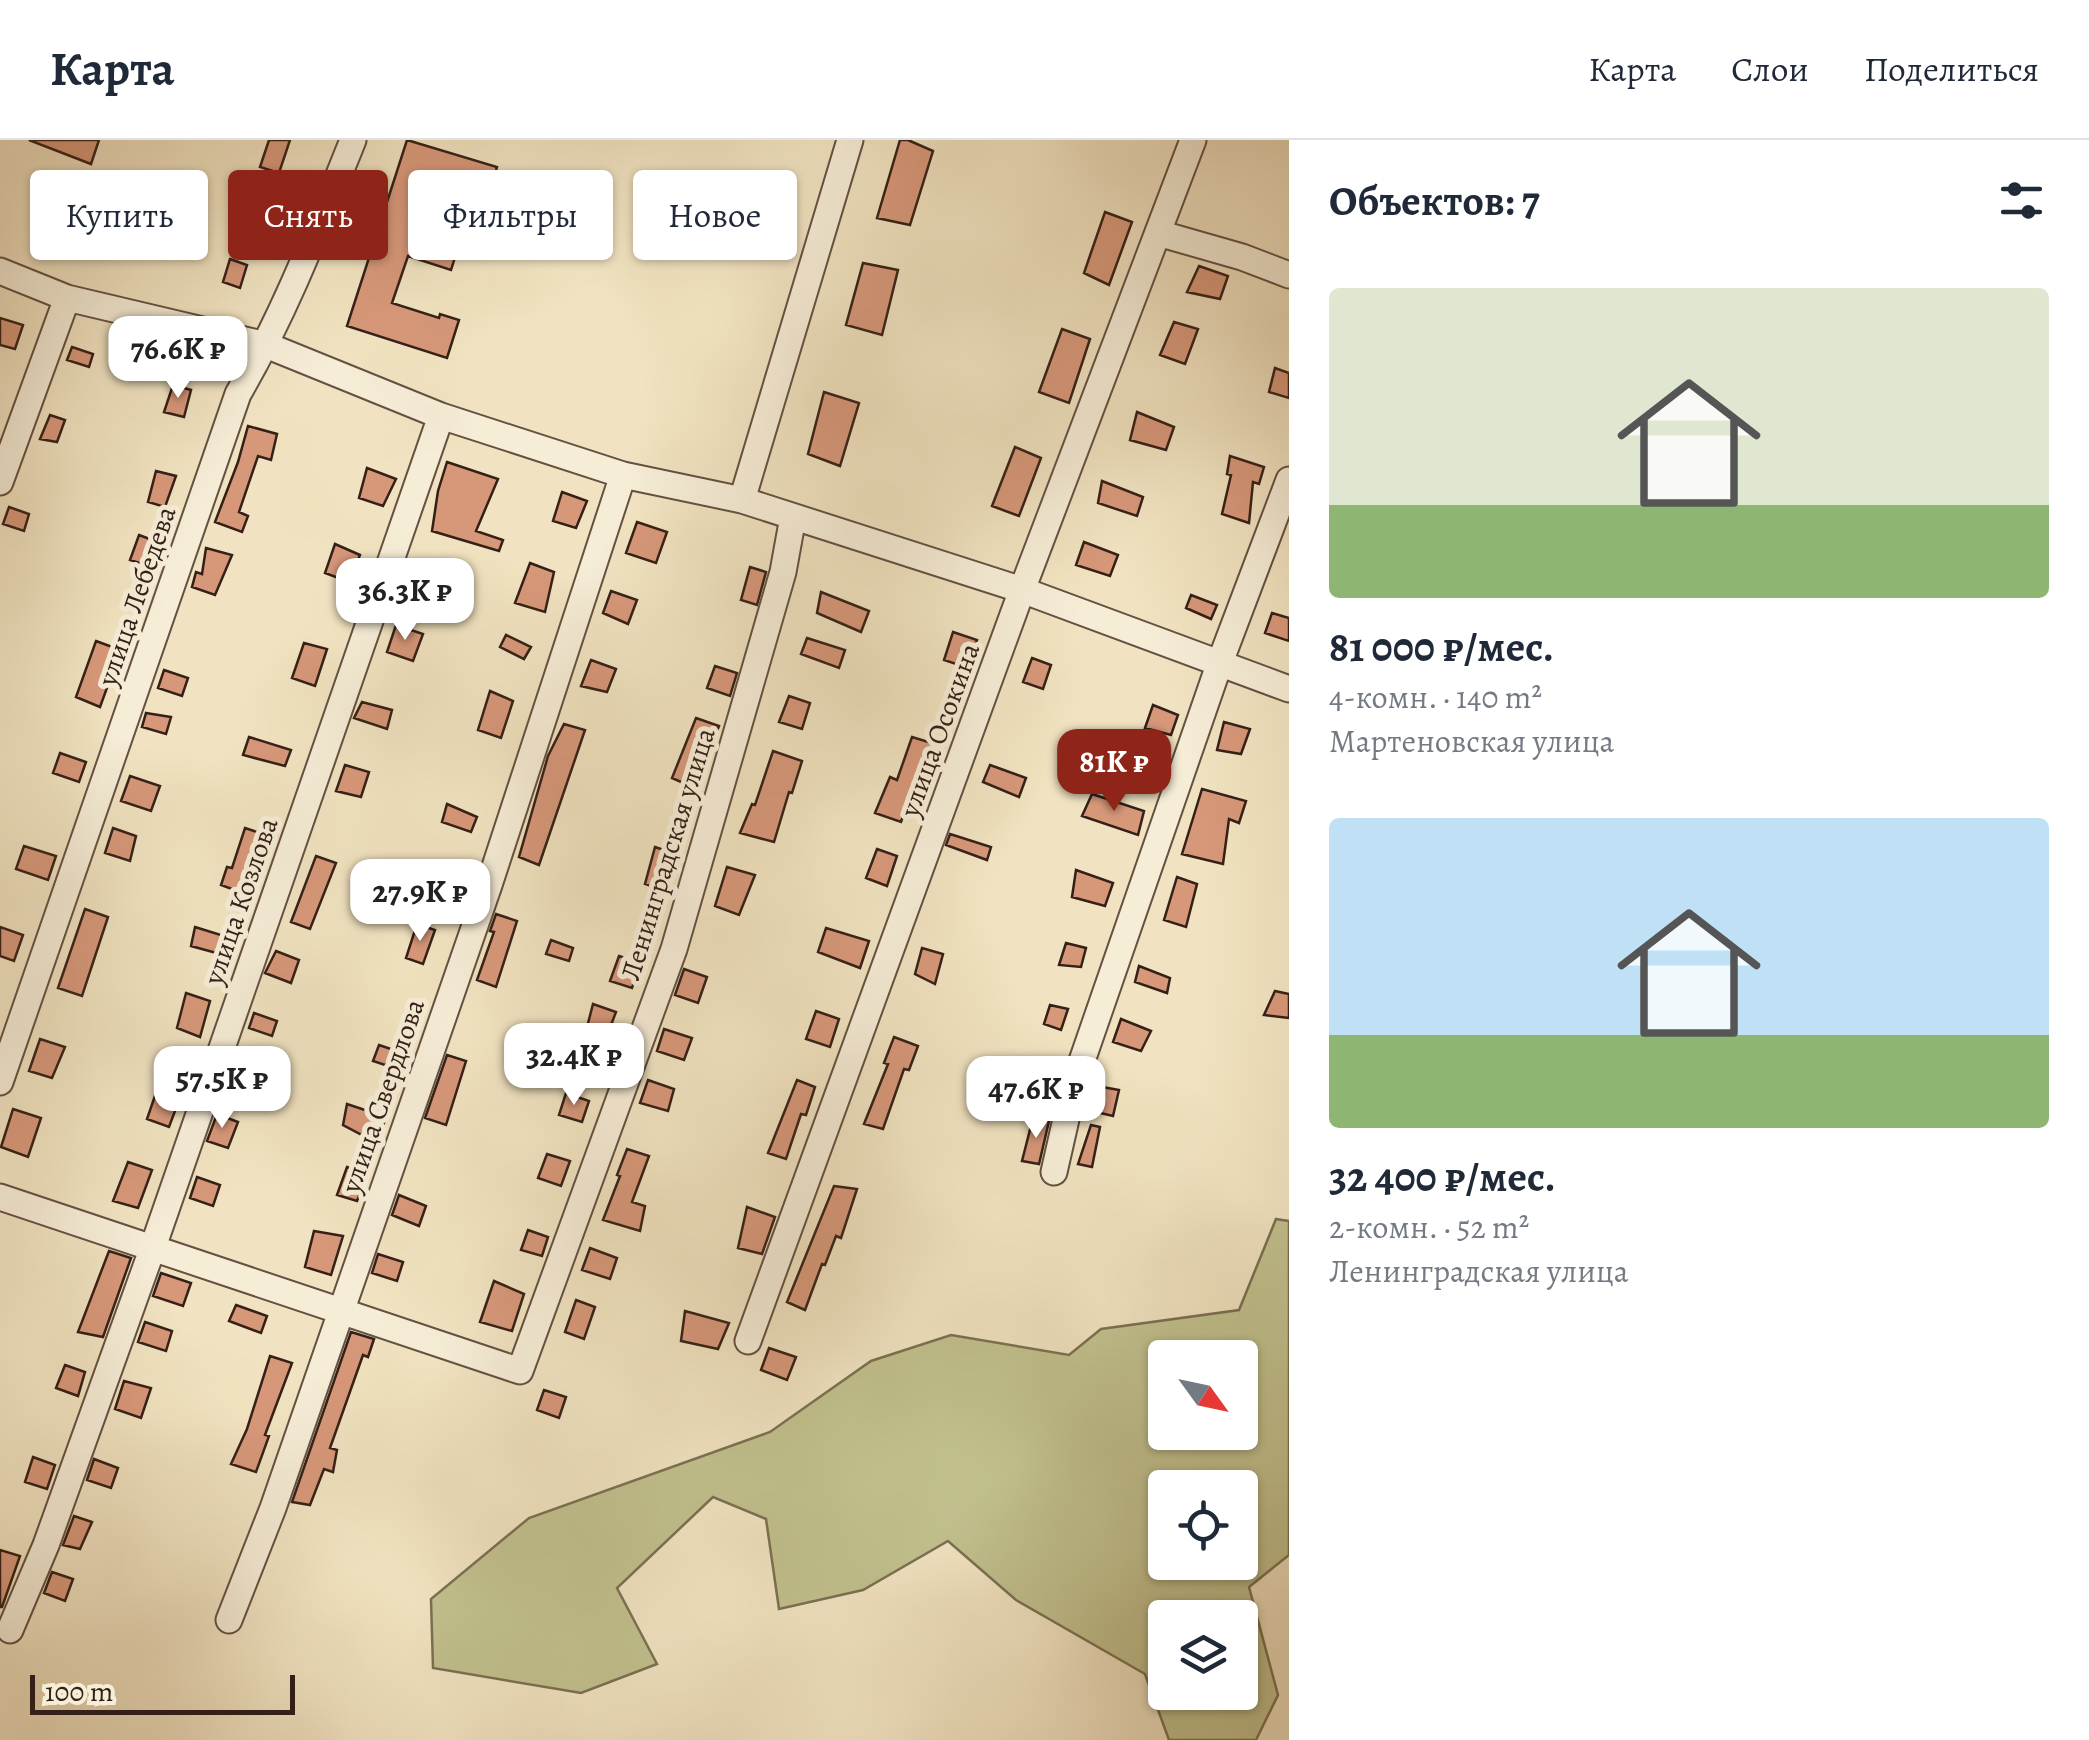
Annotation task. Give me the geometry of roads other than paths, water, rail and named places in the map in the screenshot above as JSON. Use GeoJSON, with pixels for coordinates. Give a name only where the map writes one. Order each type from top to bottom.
{"type":"FeatureCollection","features":[{"type":"Feature","properties":{"kind":"street","name":"улица Лебедева"},"geometry":{"type":"LineString","coordinates":[[0,1082],[238,394],[266,344],[353,140]]}},
{"type":"Feature","properties":{"kind":"street"},"geometry":{"type":"LineString","coordinates":[[742,500],[850,140]]}},
{"type":"Feature","properties":{"kind":"street","name":"улица Осокина"},"geometry":{"type":"LineString","coordinates":[[748,1341],[1022,590],[1193,140]]}},
{"type":"Feature","properties":{"kind":"street"},"geometry":{"type":"LineString","coordinates":[[1158,232],[1242,257],[1289,276]]}},
{"type":"Feature","properties":{"kind":"street"},"geometry":{"type":"LineString","coordinates":[[0,271],[67,298],[266,344],[441,416],[623,475],[742,500],[1022,590],[1289,689]]}},
{"type":"Feature","properties":{"kind":"street"},"geometry":{"type":"LineString","coordinates":[[0,482],[67,298]]}},
{"type":"Feature","properties":{"kind":"street","name":"улица Козлова"},"geometry":{"type":"LineString","coordinates":[[10,1630],[46,1546],[154,1247],[441,416]]}},
{"type":"Feature","properties":{"kind":"street","name":"улица Свердлова"},"geometry":{"type":"LineString","coordinates":[[228,1620],[273,1508],[489,885],[623,475]]}},
{"type":"Feature","properties":{"kind":"street"},"geometry":{"type":"LineString","coordinates":[[1054,1172],[1074,1084],[1219,665],[1289,480]]}},
{"type":"Feature","properties":{"kind":"street","name":"Ленинградская улица"},"geometry":{"type":"LineString","coordinates":[[340,1310],[520,1371],[674,950],[784,572],[793,517]]}},
{"type":"Feature","properties":{"kind":"street"},"geometry":{"type":"LineString","coordinates":[[0,1197],[340,1310]]}}]}
